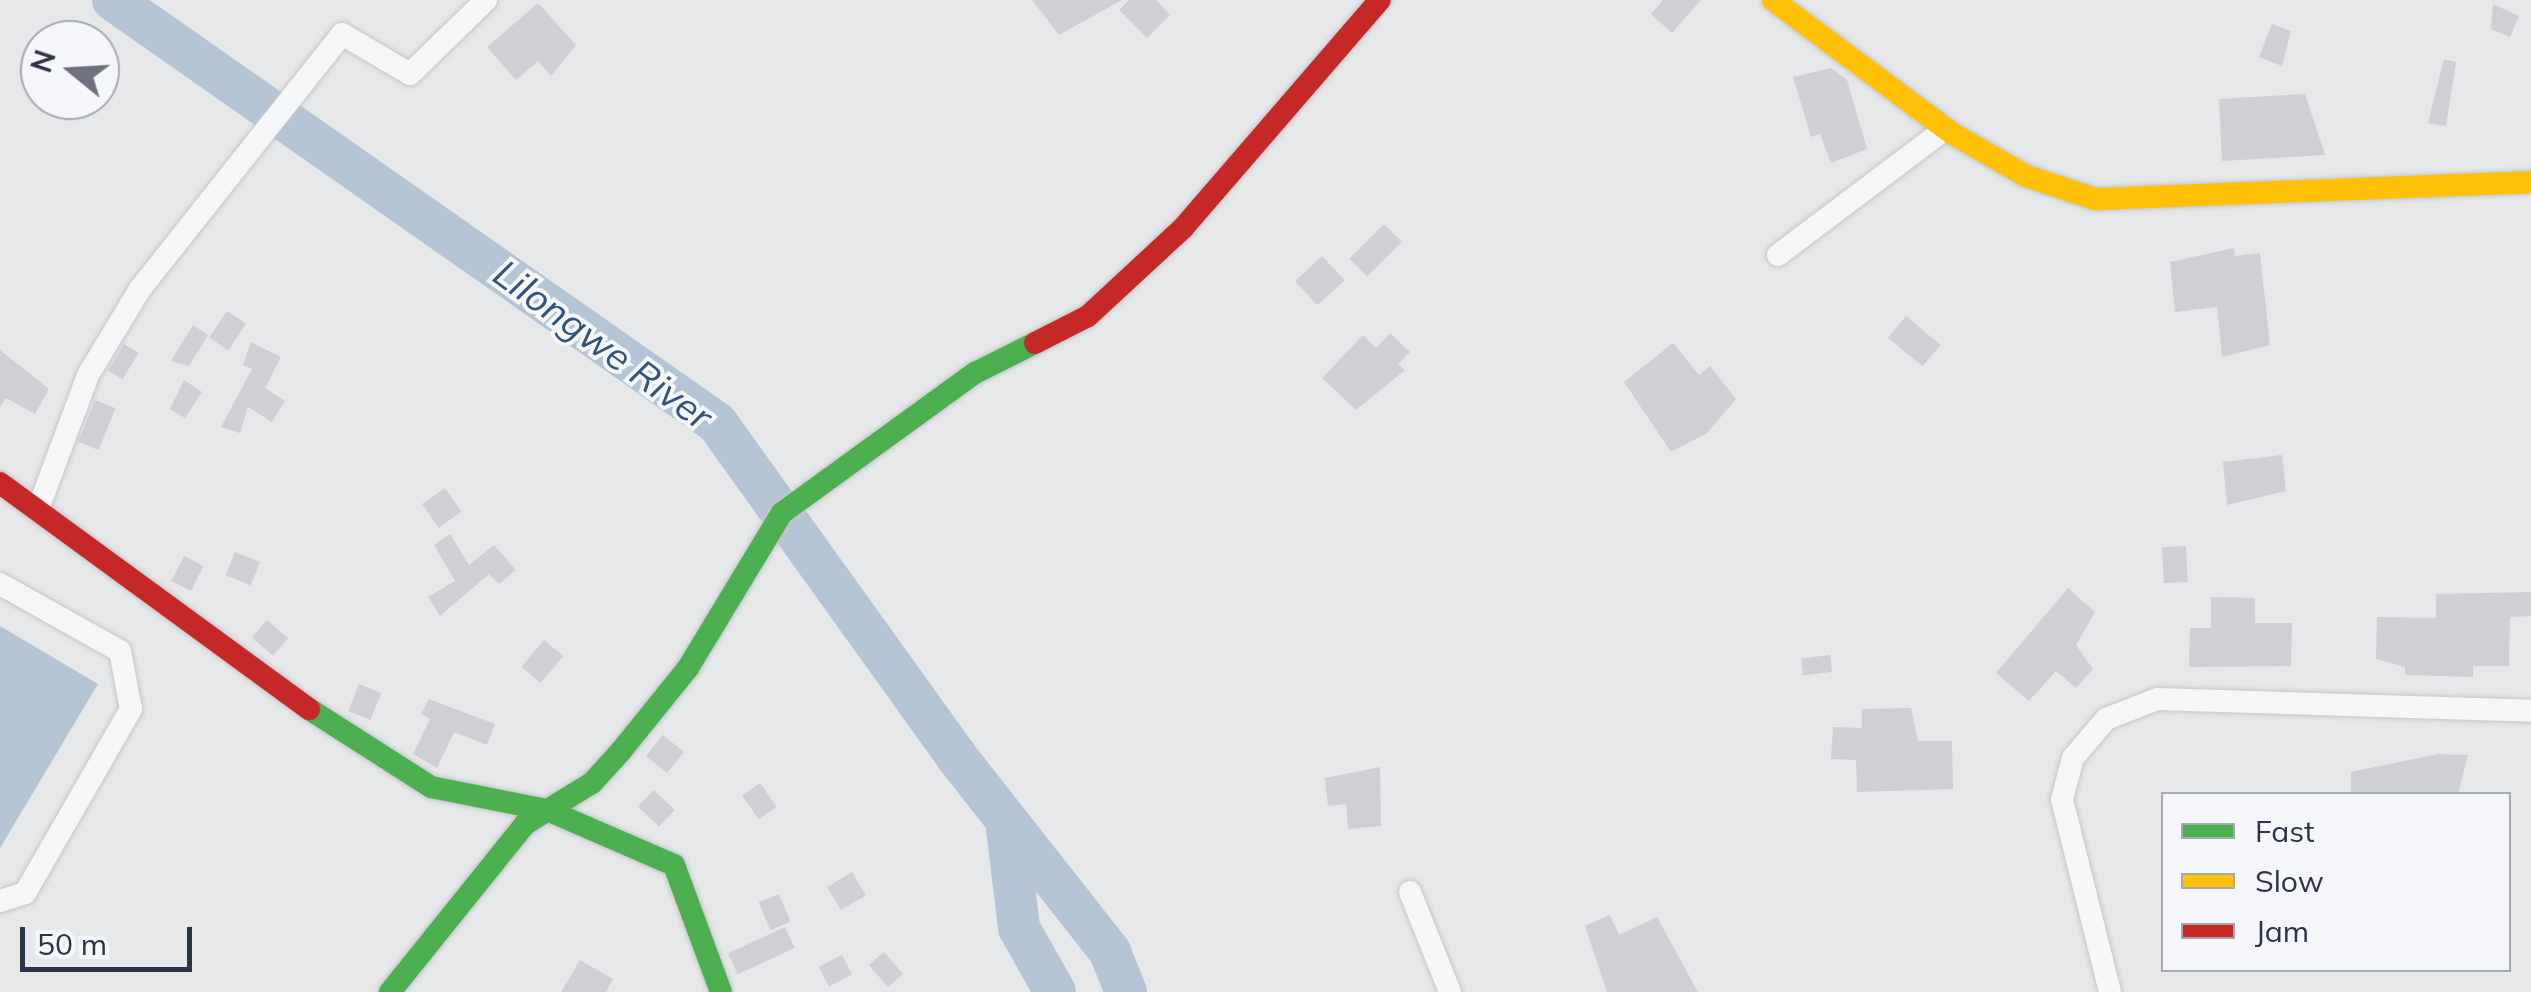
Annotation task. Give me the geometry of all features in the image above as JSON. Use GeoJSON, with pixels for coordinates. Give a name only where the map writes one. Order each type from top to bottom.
{"type":"FeatureCollection","features":[{"type":"Feature","properties":{"kind":"street"},"geometry":{"type":"LineString","coordinates":[[38,509],[88,375],[190,216],[342,34],[356,34],[410,74],[486,0]]}},
{"type":"Feature","properties":{"kind":"street"},"geometry":{"type":"LineString","coordinates":[[390,992],[487,865],[548,810],[592,783],[644,724],[688,668],[749,554],[802,494],[975,374],[1037,349],[1096,308],[1183,228],[1380,0]]}},
{"type":"Feature","properties":{"kind":"street"},"geometry":{"type":"LineString","coordinates":[[1774,0],[1945,129],[2026,176],[2095,199],[2531,182]]}},
{"type":"Feature","properties":{"kind":"street"},"geometry":{"type":"LineString","coordinates":[[1778,255],[1945,129]]}},
{"type":"Feature","properties":{"kind":"street"},"geometry":{"type":"LineString","coordinates":[[0,483],[368,752],[431,787],[548,810],[674,865],[720,992]]}},
{"type":"Feature","properties":{"kind":"street"},"geometry":{"type":"LineString","coordinates":[[0,584],[120,651],[131,709],[25,893],[0,901]]}},
{"type":"Feature","properties":{"kind":"street"},"geometry":{"type":"LineString","coordinates":[[2110,992],[2062,799],[2072,758],[2106,719],[2157,699],[2531,710]]}},
{"type":"Feature","properties":{"kind":"street"},"geometry":{"type":"LineString","coordinates":[[1410,892],[1450,992]]}},
{"type":"Feature","properties":{"kind":"water"},"geometry":{"type":"Polygon","coordinates":[[[0,626],[98,684],[0,848],[0,626]]]}},
{"type":"Feature","properties":{"kind":"building"},"geometry":{"type":"Polygon","coordinates":[[[1032,0],[1122,0],[1059,35],[1032,0]]]}},
{"type":"Feature","properties":{"kind":"building"},"geometry":{"type":"Polygon","coordinates":[[[1129,0],[1156,0],[1170,15],[1147,38],[1119,10],[1129,0]]]}},
{"type":"Feature","properties":{"kind":"building"},"geometry":{"type":"Polygon","coordinates":[[[1663,0],[1701,0],[1672,33],[1651,14],[1663,0]]]}},
{"type":"Feature","properties":{"kind":"building"},"geometry":{"type":"Polygon","coordinates":[[[538,3],[576,45],[551,76],[538,61],[516,80],[487,47],[538,3]]]}},
{"type":"Feature","properties":{"kind":"building"},"geometry":{"type":"Polygon","coordinates":[[[2493,4],[2519,16],[2510,37],[2491,29],[2493,4]]]}},
{"type":"Feature","properties":{"kind":"building"},"geometry":{"type":"Polygon","coordinates":[[[2272,24],[2291,31],[2282,66],[2259,57],[2272,24]]]}},
{"type":"Feature","properties":{"kind":"building"},"geometry":{"type":"Polygon","coordinates":[[[2444,59],[2456,62],[2446,126],[2428,123],[2444,59]]]}},
{"type":"Feature","properties":{"kind":"building"},"geometry":{"type":"Polygon","coordinates":[[[1831,68],[1847,80],[1867,149],[1831,163],[1820,134],[1811,137],[1793,77],[1831,68]]]}},
{"type":"Feature","properties":{"kind":"building"},"geometry":{"type":"Polygon","coordinates":[[[2305,94],[2325,155],[2222,161],[2219,99],[2305,94]]]}},
{"type":"Feature","properties":{"kind":"building"},"geometry":{"type":"Polygon","coordinates":[[[1384,224],[1402,242],[1367,276],[1349,259],[1384,224]]]}},
{"type":"Feature","properties":{"kind":"building"},"geometry":{"type":"Polygon","coordinates":[[[2234,248],[2235,256],[2260,253],[2270,345],[2222,357],[2217,307],[2175,312],[2170,262],[2234,248]]]}},
{"type":"Feature","properties":{"kind":"building"},"geometry":{"type":"Polygon","coordinates":[[[1322,256],[1345,280],[1317,305],[1295,281],[1322,256]]]}},
{"type":"Feature","properties":{"kind":"building"},"geometry":{"type":"Polygon","coordinates":[[[227,311],[246,324],[228,350],[209,338],[227,311]]]}},
{"type":"Feature","properties":{"kind":"building"},"geometry":{"type":"Polygon","coordinates":[[[1906,316],[1940,345],[1922,366],[1888,337],[1906,316]]]}},
{"type":"Feature","properties":{"kind":"building"},"geometry":{"type":"Polygon","coordinates":[[[193,325],[208,335],[189,366],[171,361],[193,325]]]}},
{"type":"Feature","properties":{"kind":"building"},"geometry":{"type":"Polygon","coordinates":[[[1390,333],[1410,352],[1398,364],[1405,370],[1356,410],[1322,378],[1363,335],[1376,348],[1390,333]]]}},
{"type":"Feature","properties":{"kind":"building"},"geometry":{"type":"Polygon","coordinates":[[[251,342],[281,357],[265,388],[285,401],[272,422],[248,407],[240,433],[221,427],[252,369],[243,365],[251,342]]]}},
{"type":"Feature","properties":{"kind":"building"},"geometry":{"type":"Polygon","coordinates":[[[1673,343],[1699,375],[1710,366],[1736,399],[1707,433],[1671,452],[1624,382],[1673,343]]]}},
{"type":"Feature","properties":{"kind":"building"},"geometry":{"type":"Polygon","coordinates":[[[124,344],[139,353],[123,379],[108,371],[124,344]]]}},
{"type":"Feature","properties":{"kind":"building"},"geometry":{"type":"Polygon","coordinates":[[[0,350],[49,389],[35,414],[6,398],[0,407],[0,350]]]}},
{"type":"Feature","properties":{"kind":"building"},"geometry":{"type":"Polygon","coordinates":[[[184,380],[202,392],[185,418],[170,409],[184,380]]]}},
{"type":"Feature","properties":{"kind":"building"},"geometry":{"type":"Polygon","coordinates":[[[95,400],[115,408],[99,450],[78,442],[95,400]]]}},
{"type":"Feature","properties":{"kind":"building"},"geometry":{"type":"Polygon","coordinates":[[[2282,455],[2286,491],[2227,505],[2223,462],[2282,455]]]}},
{"type":"Feature","properties":{"kind":"building"},"geometry":{"type":"Polygon","coordinates":[[[445,488],[462,512],[439,528],[422,504],[445,488]]]}},
{"type":"Feature","properties":{"kind":"building"},"geometry":{"type":"Polygon","coordinates":[[[450,534],[469,565],[494,545],[516,570],[499,584],[489,574],[440,616],[428,597],[455,581],[434,545],[450,534]]]}},
{"type":"Feature","properties":{"kind":"building"},"geometry":{"type":"Polygon","coordinates":[[[2186,546],[2188,582],[2164,583],[2162,547],[2186,546]]]}},
{"type":"Feature","properties":{"kind":"building"},"geometry":{"type":"Polygon","coordinates":[[[235,552],[260,562],[251,585],[226,575],[235,552]]]}},
{"type":"Feature","properties":{"kind":"building"},"geometry":{"type":"Polygon","coordinates":[[[184,556],[204,566],[191,591],[171,581],[184,556]]]}},
{"type":"Feature","properties":{"kind":"building"},"geometry":{"type":"Polygon","coordinates":[[[2068,588],[2095,612],[2076,645],[2093,669],[2076,688],[2056,671],[2029,701],[1996,673],[2068,588]]]}},
{"type":"Feature","properties":{"kind":"building"},"geometry":{"type":"Polygon","coordinates":[[[2531,592],[2531,616],[2510,617],[2509,666],[2473,666],[2473,677],[2405,675],[2405,667],[2376,659],[2377,617],[2436,618],[2436,594],[2531,592]]]}},
{"type":"Feature","properties":{"kind":"building"},"geometry":{"type":"Polygon","coordinates":[[[2211,597],[2255,598],[2255,623],[2292,623],[2291,666],[2189,667],[2190,628],[2211,628],[2211,597]]]}},
{"type":"Feature","properties":{"kind":"building"},"geometry":{"type":"Polygon","coordinates":[[[267,620],[288,638],[273,656],[252,637],[267,620]]]}},
{"type":"Feature","properties":{"kind":"building"},"geometry":{"type":"Polygon","coordinates":[[[544,640],[563,656],[541,683],[522,667],[544,640]]]}},
{"type":"Feature","properties":{"kind":"building"},"geometry":{"type":"Polygon","coordinates":[[[1830,655],[1832,672],[1803,675],[1801,659],[1830,655]]]}},
{"type":"Feature","properties":{"kind":"building"},"geometry":{"type":"Polygon","coordinates":[[[359,684],[381,693],[370,720],[348,711],[359,684]]]}},
{"type":"Feature","properties":{"kind":"building"},"geometry":{"type":"Polygon","coordinates":[[[429,699],[495,724],[487,745],[454,732],[437,768],[413,754],[430,719],[421,714],[429,699]]]}},
{"type":"Feature","properties":{"kind":"building"},"geometry":{"type":"Polygon","coordinates":[[[1911,708],[1918,741],[1952,741],[1953,789],[1857,792],[1856,760],[1831,759],[1833,727],[1862,728],[1862,709],[1911,708]]]}},
{"type":"Feature","properties":{"kind":"building"},"geometry":{"type":"Polygon","coordinates":[[[663,735],[684,752],[667,773],[646,756],[663,735]]]}},
{"type":"Feature","properties":{"kind":"building"},"geometry":{"type":"Polygon","coordinates":[[[2438,754],[2468,755],[2459,792],[2351,792],[2351,772],[2438,754]]]}},
{"type":"Feature","properties":{"kind":"building"},"geometry":{"type":"Polygon","coordinates":[[[1380,767],[1381,826],[1348,829],[1346,804],[1328,806],[1325,778],[1380,767]]]}},
{"type":"Feature","properties":{"kind":"building"},"geometry":{"type":"Polygon","coordinates":[[[760,783],[777,807],[759,819],[742,796],[760,783]]]}},
{"type":"Feature","properties":{"kind":"building"},"geometry":{"type":"Polygon","coordinates":[[[654,790],[675,810],[659,827],[638,807],[654,790]]]}},
{"type":"Feature","properties":{"kind":"building"},"geometry":{"type":"Polygon","coordinates":[[[852,872],[866,895],[841,910],[827,887],[852,872]]]}},
{"type":"Feature","properties":{"kind":"building"},"geometry":{"type":"Polygon","coordinates":[[[779,894],[791,922],[770,930],[759,903],[779,894]]]}},
{"type":"Feature","properties":{"kind":"building"},"geometry":{"type":"Polygon","coordinates":[[[1610,915],[1619,935],[1657,917],[1698,992],[1607,992],[1585,926],[1610,915]]]}},
{"type":"Feature","properties":{"kind":"building"},"geometry":{"type":"Polygon","coordinates":[[[785,927],[795,948],[738,974],[728,954],[785,927]]]}},
{"type":"Feature","properties":{"kind":"building"},"geometry":{"type":"Polygon","coordinates":[[[884,952],[903,974],[888,987],[869,965],[884,952]]]}},
{"type":"Feature","properties":{"kind":"building"},"geometry":{"type":"Polygon","coordinates":[[[842,955],[852,975],[829,986],[819,967],[842,955]]]}},
{"type":"Feature","properties":{"kind":"building"},"geometry":{"type":"Polygon","coordinates":[[[580,960],[613,979],[606,992],[561,992],[580,960]]]}},
{"type":"Feature","properties":{"kind":"waterway","name":"Lilongwe River"},"geometry":{"type":"LineString","coordinates":[[113,0],[717,423],[956,756],[1110,952],[1126,992]]}},
{"type":"Feature","properties":{"kind":"waterway"},"geometry":{"type":"LineString","coordinates":[[1006,820],[1019,928],[1055,992]]}},
{"type":"Feature","properties":{"kind":"traffic: fast"},"geometry":{"type":"LineString","coordinates":[[390,992],[525,824],[592,783],[621,751],[688,668],[782,513],[975,373],[1035,343]]}},
{"type":"Feature","properties":{"kind":"traffic: fast"},"geometry":{"type":"LineString","coordinates":[[309,709],[431,787],[547,810],[674,865],[721,992]]}},
{"type":"Feature","properties":{"kind":"traffic: slow"},"geometry":{"type":"LineString","coordinates":[[1773,0],[1953,134],[2026,176],[2095,199],[2531,182]]}},
{"type":"Feature","properties":{"kind":"traffic: jam"},"geometry":{"type":"LineString","coordinates":[[1035,343],[1088,316],[1183,228],[1380,0]]}},
{"type":"Feature","properties":{"kind":"traffic: jam"},"geometry":{"type":"LineString","coordinates":[[0,483],[309,709]]}}]}
